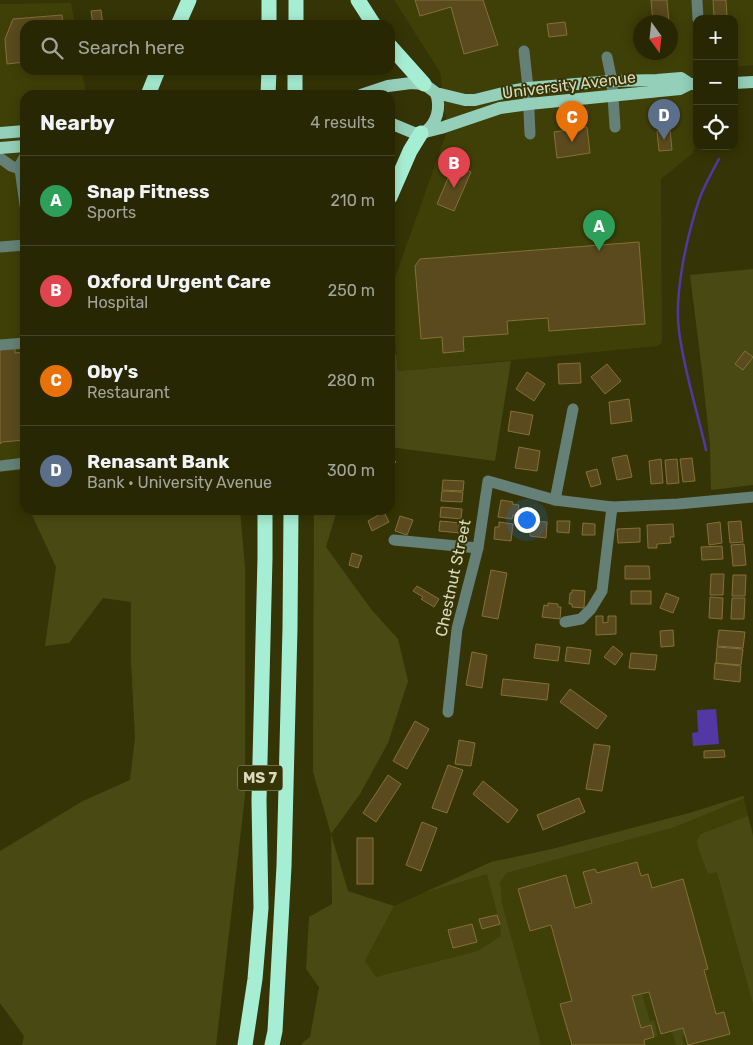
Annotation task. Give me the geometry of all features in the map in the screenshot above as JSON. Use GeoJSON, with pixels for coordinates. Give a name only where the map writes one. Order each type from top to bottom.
{"type":"FeatureCollection","features":[{"type":"Feature","properties":{"kind":"highway"},"geometry":{"type":"LineString","coordinates":[[180,20],[189,0]]}},
{"type":"Feature","properties":{"kind":"highway"},"geometry":{"type":"LineString","coordinates":[[269,0],[269,20]]}},
{"type":"Feature","properties":{"kind":"highway"},"geometry":{"type":"LineString","coordinates":[[296,0],[296,20]]}},
{"type":"Feature","properties":{"kind":"highway"},"geometry":{"type":"LineString","coordinates":[[358,0],[371,20]]}},
{"type":"Feature","properties":{"kind":"highway"},"geometry":{"type":"LineString","coordinates":[[395,51],[430,89]]}},
{"type":"Feature","properties":{"kind":"highway"},"geometry":{"type":"LineString","coordinates":[[150,90],[156,75]]}},
{"type":"Feature","properties":{"kind":"highway"},"geometry":{"type":"LineString","coordinates":[[268,90],[269,75]]}},
{"type":"Feature","properties":{"kind":"highway"},"geometry":{"type":"LineString","coordinates":[[295,90],[296,75]]}},
{"type":"Feature","properties":{"kind":"highway"},"geometry":{"type":"LineString","coordinates":[[395,186],[410,151],[423,133]]}},
{"type":"Feature","properties":{"kind":"highway","name":"MS 7"},"geometry":{"type":"LineString","coordinates":[[245,1045],[255,978],[260,908],[259,801],[265,515]]}},
{"type":"Feature","properties":{"kind":"highway","name":"MS 7"},"geometry":{"type":"LineString","coordinates":[[272,1045],[275,1031],[284,866],[291,515]]}},
{"type":"Feature","properties":{"kind":"main road","name":"University Avenue"},"geometry":{"type":"LineString","coordinates":[[377,90],[411,82],[465,100],[475,100],[528,88],[612,81],[681,78],[693,84]]}},
{"type":"Feature","properties":{"kind":"main road"},"geometry":{"type":"LineString","coordinates":[[738,83],[753,82]]}},
{"type":"Feature","properties":{"kind":"main road","name":"University Avenue"},"geometry":{"type":"LineString","coordinates":[[423,133],[500,108],[680,89],[693,84]]}},
{"type":"Feature","properties":{"kind":"main road"},"geometry":{"type":"LineString","coordinates":[[395,125],[414,133],[423,133],[435,122],[438,100],[430,89]]}},
{"type":"Feature","properties":{"kind":"main road"},"geometry":{"type":"LineString","coordinates":[[0,133],[20,131]]}},
{"type":"Feature","properties":{"kind":"main road"},"geometry":{"type":"LineString","coordinates":[[0,148],[20,146]]}},
{"type":"Feature","properties":{"kind":"street"},"geometry":{"type":"LineString","coordinates":[[697,0],[698,15]]}},
{"type":"Feature","properties":{"kind":"street"},"geometry":{"type":"LineString","coordinates":[[524,51],[530,134]]}},
{"type":"Feature","properties":{"kind":"street"},"geometry":{"type":"LineString","coordinates":[[608,57],[612,81],[615,127]]}},
{"type":"Feature","properties":{"kind":"street"},"geometry":{"type":"LineString","coordinates":[[0,158],[11,166],[20,169],[20,165]]}},
{"type":"Feature","properties":{"kind":"street"},"geometry":{"type":"LineString","coordinates":[[0,247],[20,245]]}},
{"type":"Feature","properties":{"kind":"street"},"geometry":{"type":"LineString","coordinates":[[0,345],[20,343]]}},
{"type":"Feature","properties":{"kind":"street"},"geometry":{"type":"LineString","coordinates":[[573,409],[555,500],[612,507],[678,504],[753,497]]}},
{"type":"Feature","properties":{"kind":"street"},"geometry":{"type":"LineString","coordinates":[[0,466],[20,464]]}},
{"type":"Feature","properties":{"kind":"street","name":"Chestnut Street"},"geometry":{"type":"LineString","coordinates":[[448,712],[457,629],[478,548],[488,481],[555,500]]}},
{"type":"Feature","properties":{"kind":"street"},"geometry":{"type":"LineString","coordinates":[[565,622],[581,619],[592,609],[602,591],[612,507]]}},
{"type":"Feature","properties":{"kind":"street"},"geometry":{"type":"LineString","coordinates":[[394,540],[478,548]]}},
{"type":"Feature","properties":{"kind":"shaded area"},"geometry":{"type":"Polygon","coordinates":[[[394,0],[753,0],[753,65],[738,67],[738,15],[693,15],[694,150],[693,153],[661,179],[662,342],[658,346],[398,371],[395,341],[395,278],[447,131],[440,72],[394,0]]]}},
{"type":"Feature","properties":{"kind":"shaded area"},"geometry":{"type":"Polygon","coordinates":[[[71,3],[74,20],[20,20],[20,75],[83,75],[85,90],[20,90],[20,470],[0,472],[0,4],[71,3]]]}},
{"type":"Feature","properties":{"kind":"shaded area"},"geometry":{"type":"Polygon","coordinates":[[[753,269],[753,485],[711,490],[710,445],[690,275],[753,269]]]}},
{"type":"Feature","properties":{"kind":"shaded area"},"geometry":{"type":"Polygon","coordinates":[[[395,354],[398,371],[511,361],[495,461],[395,448],[395,354]]]}},
{"type":"Feature","properties":{"kind":"shaded area"},"geometry":{"type":"Polygon","coordinates":[[[32,515],[240,515],[245,568],[245,796],[216,1045],[22,1045],[24,1036],[0,1003],[0,851],[83,801],[130,780],[135,738],[131,661],[131,602],[103,598],[69,643],[45,646],[56,567],[32,515]]]}},
{"type":"Feature","properties":{"kind":"shaded area"},"geometry":{"type":"Polygon","coordinates":[[[314,515],[336,515],[326,547],[371,609],[398,639],[408,681],[388,743],[360,794],[331,834],[313,772],[314,515]]]}},
{"type":"Feature","properties":{"kind":"shaded area"},"geometry":{"type":"Polygon","coordinates":[[[716,709],[719,744],[693,746],[692,733],[698,732],[697,710],[716,709]]]}},
{"type":"Feature","properties":{"kind":"shaded area"},"geometry":{"type":"Polygon","coordinates":[[[743,796],[753,834],[753,1045],[348,1045],[365,961],[394,906],[491,862],[630,829],[743,796]]]}},
{"type":"Feature","properties":{"kind":"shaded area"},"geometry":{"type":"Polygon","coordinates":[[[743,796],[745,798],[675,827],[506,873],[500,883],[502,904],[541,1045],[302,1045],[310,1037],[319,987],[306,969],[309,917],[332,904],[331,834],[348,891],[394,906],[365,961],[376,977],[478,951],[501,936],[500,924],[487,874],[426,892],[491,862],[552,849],[693,812],[743,796]]]}},
{"type":"Feature","properties":{"kind":"shaded area"},"geometry":{"type":"Polygon","coordinates":[[[748,816],[753,837],[753,1004],[717,872],[708,874],[697,841],[701,834],[748,816]]]}},
{"type":"Feature","properties":{"kind":"shaded area"},"geometry":{"type":"Polygon","coordinates":[[[642,994],[650,1021],[654,1020],[658,1036],[654,1037],[650,1025],[641,1028],[632,996],[642,994]]]}},
{"type":"Feature","properties":{"kind":"shaded area"},"geometry":{"type":"Polygon","coordinates":[[[683,1028],[685,1035],[682,1036],[684,1045],[676,1045],[672,1031],[683,1028]]]}},
{"type":"Feature","properties":{"kind":"building"},"geometry":{"type":"Polygon","coordinates":[[[415,0],[483,0],[498,45],[464,54],[451,7],[420,16],[415,0]]]}},
{"type":"Feature","properties":{"kind":"building"},"geometry":{"type":"Polygon","coordinates":[[[651,0],[667,0],[668,15],[652,15],[651,0]]]}},
{"type":"Feature","properties":{"kind":"building"},"geometry":{"type":"Polygon","coordinates":[[[713,0],[726,0],[727,15],[714,15],[713,0]]]}},
{"type":"Feature","properties":{"kind":"building"},"geometry":{"type":"Polygon","coordinates":[[[101,10],[102,20],[92,20],[91,11],[101,10]]]}},
{"type":"Feature","properties":{"kind":"building"},"geometry":{"type":"Polygon","coordinates":[[[62,15],[62,20],[20,20],[20,63],[7,64],[5,39],[13,19],[62,15]]]}},
{"type":"Feature","properties":{"kind":"building"},"geometry":{"type":"Polygon","coordinates":[[[565,22],[567,35],[549,37],[547,24],[565,22]]]}},
{"type":"Feature","properties":{"kind":"building"},"geometry":{"type":"Polygon","coordinates":[[[587,127],[590,153],[557,158],[554,132],[587,127]]]}},
{"type":"Feature","properties":{"kind":"building"},"geometry":{"type":"Polygon","coordinates":[[[670,129],[672,150],[659,151],[657,131],[670,129]]]}},
{"type":"Feature","properties":{"kind":"building"},"geometry":{"type":"Polygon","coordinates":[[[454,164],[471,172],[454,211],[437,204],[454,164]]]}},
{"type":"Feature","properties":{"kind":"building"},"geometry":{"type":"Polygon","coordinates":[[[639,242],[645,324],[549,331],[548,318],[507,321],[508,334],[463,337],[464,351],[443,353],[442,337],[421,339],[415,266],[420,259],[639,242]]]}},
{"type":"Feature","properties":{"kind":"building"},"geometry":{"type":"Polygon","coordinates":[[[15,346],[15,353],[20,352],[20,440],[2,442],[0,444],[0,347],[15,346]]]}},
{"type":"Feature","properties":{"kind":"building"},"geometry":{"type":"Polygon","coordinates":[[[745,351],[753,357],[743,370],[735,364],[745,351]]]}},
{"type":"Feature","properties":{"kind":"building"},"geometry":{"type":"Polygon","coordinates":[[[580,363],[581,383],[559,384],[558,364],[580,363]]]}},
{"type":"Feature","properties":{"kind":"building"},"geometry":{"type":"Polygon","coordinates":[[[607,364],[621,381],[605,394],[591,377],[607,364]]]}},
{"type":"Feature","properties":{"kind":"building"},"geometry":{"type":"Polygon","coordinates":[[[527,372],[545,384],[534,401],[516,389],[527,372]]]}},
{"type":"Feature","properties":{"kind":"building"},"geometry":{"type":"Polygon","coordinates":[[[629,399],[632,421],[611,424],[609,402],[629,399]]]}},
{"type":"Feature","properties":{"kind":"building"},"geometry":{"type":"Polygon","coordinates":[[[511,411],[533,415],[529,435],[508,431],[511,411]]]}},
{"type":"Feature","properties":{"kind":"building"},"geometry":{"type":"Polygon","coordinates":[[[519,447],[540,451],[537,471],[515,468],[519,447]]]}},
{"type":"Feature","properties":{"kind":"building"},"geometry":{"type":"Polygon","coordinates":[[[627,455],[632,477],[617,480],[612,458],[627,455]]]}},
{"type":"Feature","properties":{"kind":"building"},"geometry":{"type":"Polygon","coordinates":[[[692,458],[695,481],[683,482],[680,459],[692,458]]]}},
{"type":"Feature","properties":{"kind":"building"},"geometry":{"type":"Polygon","coordinates":[[[661,459],[663,483],[651,484],[649,461],[661,459]]]}},
{"type":"Feature","properties":{"kind":"building"},"geometry":{"type":"Polygon","coordinates":[[[677,459],[679,483],[667,484],[665,460],[677,459]]]}},
{"type":"Feature","properties":{"kind":"building"},"geometry":{"type":"Polygon","coordinates":[[[597,469],[601,484],[591,487],[586,472],[597,469]]]}},
{"type":"Feature","properties":{"kind":"building"},"geometry":{"type":"Polygon","coordinates":[[[443,480],[464,481],[463,491],[442,490],[443,480]]]}},
{"type":"Feature","properties":{"kind":"building"},"geometry":{"type":"Polygon","coordinates":[[[442,491],[463,492],[462,502],[441,501],[442,491]]]}},
{"type":"Feature","properties":{"kind":"building"},"geometry":{"type":"Polygon","coordinates":[[[501,500],[519,505],[517,516],[513,515],[512,519],[498,517],[501,500]]]}},
{"type":"Feature","properties":{"kind":"building"},"geometry":{"type":"Polygon","coordinates":[[[441,507],[462,509],[461,519],[440,517],[441,507]]]}},
{"type":"Feature","properties":{"kind":"building"},"geometry":{"type":"Polygon","coordinates":[[[379,515],[386,515],[389,522],[372,531],[368,521],[379,515]]]}},
{"type":"Feature","properties":{"kind":"building"},"geometry":{"type":"Polygon","coordinates":[[[400,516],[413,520],[407,535],[395,531],[400,516]]]}},
{"type":"Feature","properties":{"kind":"building"},"geometry":{"type":"Polygon","coordinates":[[[440,521],[461,523],[460,533],[439,531],[440,521]]]}},
{"type":"Feature","properties":{"kind":"building"},"geometry":{"type":"Polygon","coordinates":[[[531,521],[547,522],[546,538],[530,536],[531,521]]]}},
{"type":"Feature","properties":{"kind":"building"},"geometry":{"type":"Polygon","coordinates":[[[557,521],[570,521],[569,533],[557,532],[557,521]]]}},
{"type":"Feature","properties":{"kind":"building"},"geometry":{"type":"Polygon","coordinates":[[[741,521],[743,542],[730,543],[728,522],[741,521]]]}},
{"type":"Feature","properties":{"kind":"building"},"geometry":{"type":"Polygon","coordinates":[[[499,522],[513,524],[511,541],[494,539],[495,527],[499,527],[499,522]]]}},
{"type":"Feature","properties":{"kind":"building"},"geometry":{"type":"Polygon","coordinates":[[[720,522],[722,543],[709,545],[707,524],[720,522]]]}},
{"type":"Feature","properties":{"kind":"building"},"geometry":{"type":"Polygon","coordinates":[[[583,523],[595,524],[595,535],[582,535],[583,523]]]}},
{"type":"Feature","properties":{"kind":"building"},"geometry":{"type":"Polygon","coordinates":[[[673,524],[674,537],[670,537],[671,543],[657,544],[657,548],[648,548],[647,525],[673,524]]]}},
{"type":"Feature","properties":{"kind":"building"},"geometry":{"type":"Polygon","coordinates":[[[640,528],[640,542],[618,543],[617,529],[640,528]]]}},
{"type":"Feature","properties":{"kind":"building"},"geometry":{"type":"Polygon","coordinates":[[[744,544],[746,565],[733,566],[731,545],[744,544]]]}},
{"type":"Feature","properties":{"kind":"building"},"geometry":{"type":"Polygon","coordinates":[[[722,546],[723,559],[702,560],[701,547],[722,546]]]}},
{"type":"Feature","properties":{"kind":"building"},"geometry":{"type":"Polygon","coordinates":[[[352,553],[362,556],[358,568],[349,565],[352,553]]]}},
{"type":"Feature","properties":{"kind":"building"},"geometry":{"type":"Polygon","coordinates":[[[625,566],[649,566],[650,579],[625,579],[625,566]]]}},
{"type":"Feature","properties":{"kind":"building"},"geometry":{"type":"Polygon","coordinates":[[[491,570],[507,573],[498,619],[482,616],[491,570]]]}},
{"type":"Feature","properties":{"kind":"building"},"geometry":{"type":"Polygon","coordinates":[[[711,574],[724,574],[723,595],[710,595],[711,574]]]}},
{"type":"Feature","properties":{"kind":"building"},"geometry":{"type":"Polygon","coordinates":[[[733,575],[746,575],[745,596],[732,596],[733,575]]]}},
{"type":"Feature","properties":{"kind":"building"},"geometry":{"type":"Polygon","coordinates":[[[417,586],[439,599],[434,607],[421,599],[423,597],[413,591],[417,586]]]}},
{"type":"Feature","properties":{"kind":"building"},"geometry":{"type":"Polygon","coordinates":[[[572,590],[585,591],[584,608],[572,607],[572,604],[569,604],[572,590]]]}},
{"type":"Feature","properties":{"kind":"building"},"geometry":{"type":"Polygon","coordinates":[[[631,591],[651,591],[651,604],[631,604],[631,591]]]}},
{"type":"Feature","properties":{"kind":"building"},"geometry":{"type":"Polygon","coordinates":[[[666,593],[679,598],[673,613],[660,608],[666,593]]]}},
{"type":"Feature","properties":{"kind":"building"},"geometry":{"type":"Polygon","coordinates":[[[710,597],[723,598],[722,619],[709,618],[710,597]]]}},
{"type":"Feature","properties":{"kind":"building"},"geometry":{"type":"Polygon","coordinates":[[[732,598],[745,598],[744,619],[731,619],[732,598]]]}},
{"type":"Feature","properties":{"kind":"building"},"geometry":{"type":"Polygon","coordinates":[[[548,603],[558,604],[558,607],[561,607],[560,619],[542,617],[544,605],[548,606],[548,603]]]}},
{"type":"Feature","properties":{"kind":"building"},"geometry":{"type":"Polygon","coordinates":[[[596,616],[603,616],[603,623],[608,622],[608,616],[616,616],[616,634],[596,635],[596,616]]]}},
{"type":"Feature","properties":{"kind":"building"},"geometry":{"type":"Polygon","coordinates":[[[673,630],[674,646],[661,647],[660,631],[673,630]]]}},
{"type":"Feature","properties":{"kind":"building"},"geometry":{"type":"Polygon","coordinates":[[[719,630],[745,632],[743,648],[717,646],[719,630]]]}},
{"type":"Feature","properties":{"kind":"building"},"geometry":{"type":"Polygon","coordinates":[[[536,644],[560,647],[558,661],[534,658],[536,644]]]}},
{"type":"Feature","properties":{"kind":"building"},"geometry":{"type":"Polygon","coordinates":[[[613,646],[623,654],[615,665],[604,657],[613,646]]]}},
{"type":"Feature","properties":{"kind":"building"},"geometry":{"type":"Polygon","coordinates":[[[567,647],[591,650],[589,664],[565,661],[567,647]]]}},
{"type":"Feature","properties":{"kind":"building"},"geometry":{"type":"Polygon","coordinates":[[[717,647],[743,649],[741,665],[716,663],[717,647]]]}},
{"type":"Feature","properties":{"kind":"building"},"geometry":{"type":"Polygon","coordinates":[[[472,652],[487,655],[482,688],[466,685],[472,652]]]}},
{"type":"Feature","properties":{"kind":"building"},"geometry":{"type":"Polygon","coordinates":[[[631,653],[657,655],[655,670],[629,668],[631,653]]]}},
{"type":"Feature","properties":{"kind":"building"},"geometry":{"type":"Polygon","coordinates":[[[715,663],[741,666],[740,682],[714,679],[715,663]]]}},
{"type":"Feature","properties":{"kind":"building"},"geometry":{"type":"Polygon","coordinates":[[[503,679],[549,684],[547,700],[501,695],[503,679]]]}},
{"type":"Feature","properties":{"kind":"building"},"geometry":{"type":"Polygon","coordinates":[[[570,689],[607,716],[597,729],[560,702],[570,689]]]}},
{"type":"Feature","properties":{"kind":"building"},"geometry":{"type":"Polygon","coordinates":[[[415,721],[429,729],[407,769],[393,761],[415,721]]]}},
{"type":"Feature","properties":{"kind":"building"},"geometry":{"type":"Polygon","coordinates":[[[459,740],[475,743],[471,766],[455,764],[459,740]]]}},
{"type":"Feature","properties":{"kind":"building"},"geometry":{"type":"Polygon","coordinates":[[[594,744],[610,746],[602,791],[586,789],[594,744]]]}},
{"type":"Feature","properties":{"kind":"building"},"geometry":{"type":"Polygon","coordinates":[[[724,750],[725,757],[704,758],[704,751],[724,750]]]}},
{"type":"Feature","properties":{"kind":"building"},"geometry":{"type":"Polygon","coordinates":[[[448,765],[463,770],[447,813],[432,808],[448,765]]]}},
{"type":"Feature","properties":{"kind":"building"},"geometry":{"type":"Polygon","coordinates":[[[388,775],[401,784],[376,822],[363,813],[388,775]]]}},
{"type":"Feature","properties":{"kind":"building"},"geometry":{"type":"Polygon","coordinates":[[[483,781],[518,810],[508,823],[473,794],[483,781]]]}},
{"type":"Feature","properties":{"kind":"building"},"geometry":{"type":"Polygon","coordinates":[[[579,798],[585,812],[543,830],[537,815],[579,798]]]}},
{"type":"Feature","properties":{"kind":"building"},"geometry":{"type":"Polygon","coordinates":[[[422,822],[437,828],[421,871],[406,865],[422,822]]]}},
{"type":"Feature","properties":{"kind":"building"},"geometry":{"type":"Polygon","coordinates":[[[357,838],[373,838],[373,884],[357,884],[357,838]]]}},
{"type":"Feature","properties":{"kind":"building"},"geometry":{"type":"Polygon","coordinates":[[[637,862],[641,876],[648,874],[652,888],[683,879],[708,969],[704,970],[716,1014],[724,1012],[730,1034],[688,1045],[683,1028],[661,1034],[649,992],[632,996],[641,1028],[651,1025],[654,1037],[644,1040],[645,1045],[572,1045],[560,1004],[572,1001],[551,925],[530,931],[518,889],[566,875],[575,908],[592,903],[583,872],[595,869],[597,873],[637,862]]]}},
{"type":"Feature","properties":{"kind":"building"},"geometry":{"type":"Polygon","coordinates":[[[497,915],[500,924],[482,929],[479,919],[497,915]]]}},
{"type":"Feature","properties":{"kind":"building"},"geometry":{"type":"Polygon","coordinates":[[[472,924],[477,942],[453,948],[448,930],[472,924]]]}},
{"type":"Feature","properties":{"kind":"waterway"},"geometry":{"type":"LineString","coordinates":[[706,450],[681,346],[678,300],[686,247],[694,214],[703,190],[719,159]]}},
{"type":"Feature","properties":{"kind":"place","name":"Renasant Bank"},"geometry":{"type":"Point","coordinates":[664,140]}},
{"type":"Feature","properties":{"kind":"place","name":"Oby's"},"geometry":{"type":"Point","coordinates":[572,142]}},
{"type":"Feature","properties":{"kind":"place","name":"Oxford Urgent Care"},"geometry":{"type":"Point","coordinates":[454,188]}},
{"type":"Feature","properties":{"kind":"place","name":"Snap Fitness"},"geometry":{"type":"Point","coordinates":[599,251]}}]}
